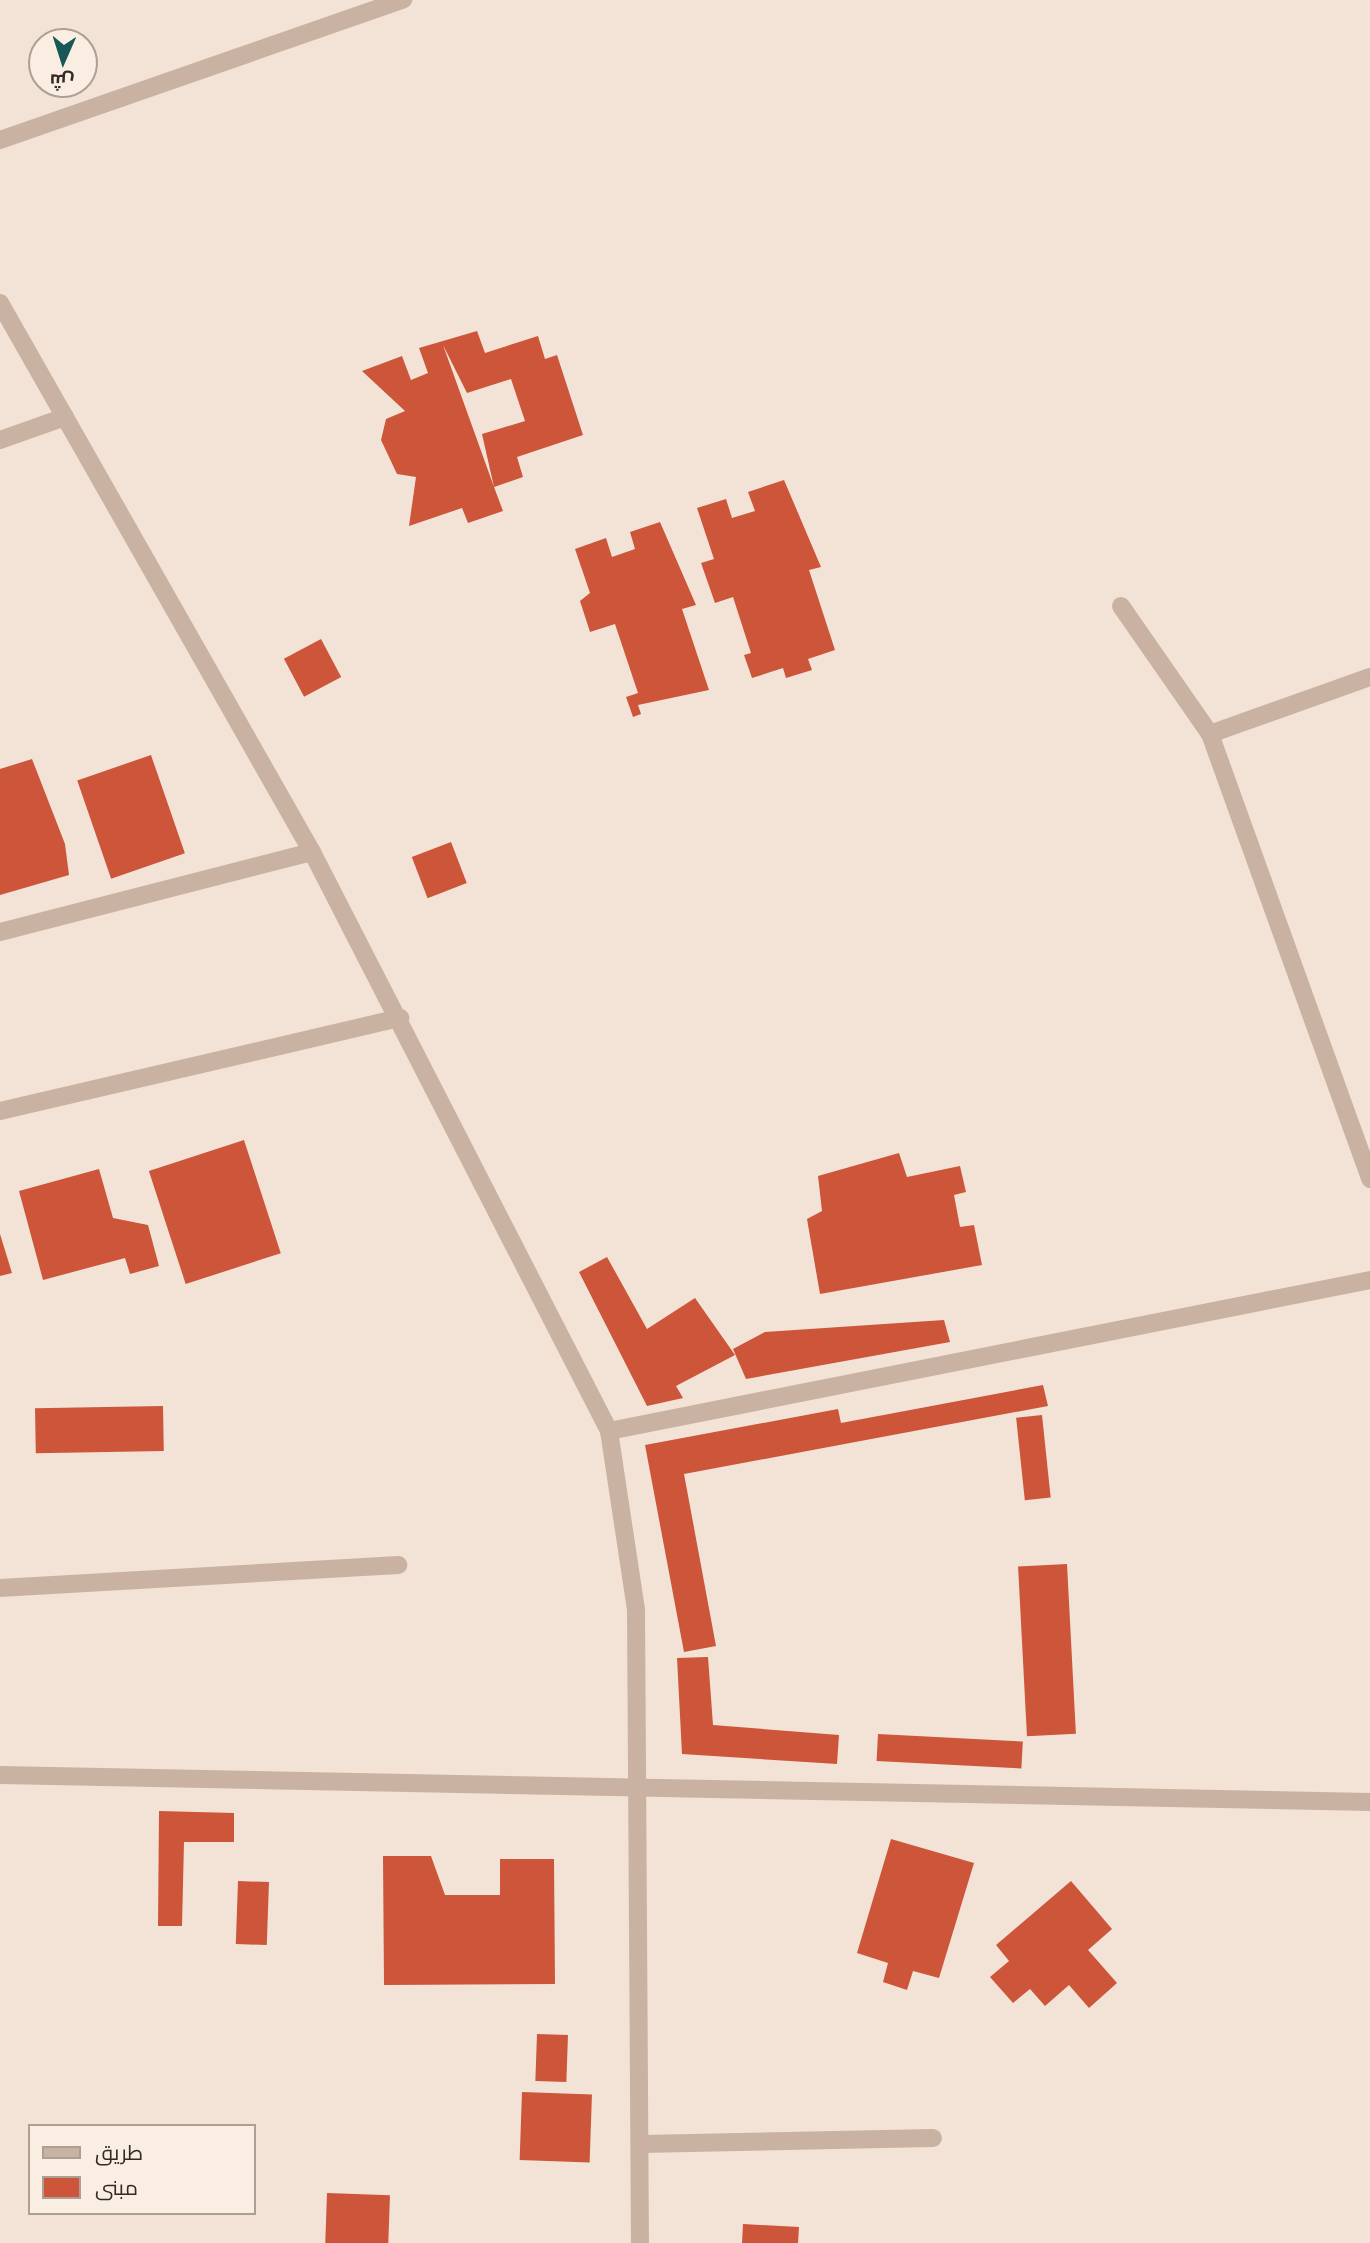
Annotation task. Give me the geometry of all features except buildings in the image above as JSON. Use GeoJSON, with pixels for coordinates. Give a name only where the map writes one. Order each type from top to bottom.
{"type":"FeatureCollection","features":[{"type":"Feature","properties":{"kind":"street"},"geometry":{"type":"LineString","coordinates":[[0,139],[403,0]]}},
{"type":"Feature","properties":{"kind":"street"},"geometry":{"type":"LineString","coordinates":[[0,303],[312,852],[400,1018],[610,1431],[636,1609],[634,1788],[642,2144],[640,2243]]}},
{"type":"Feature","properties":{"kind":"street"},"geometry":{"type":"LineString","coordinates":[[0,440],[65,418]]}},
{"type":"Feature","properties":{"kind":"street"},"geometry":{"type":"LineString","coordinates":[[1121,607],[1210,734],[1370,1179]]}},
{"type":"Feature","properties":{"kind":"street"},"geometry":{"type":"LineString","coordinates":[[1210,734],[1370,677]]}},
{"type":"Feature","properties":{"kind":"street"},"geometry":{"type":"LineString","coordinates":[[0,932],[312,852]]}},
{"type":"Feature","properties":{"kind":"street"},"geometry":{"type":"LineString","coordinates":[[0,1111],[400,1018]]}},
{"type":"Feature","properties":{"kind":"street"},"geometry":{"type":"LineString","coordinates":[[610,1431],[1370,1280]]}},
{"type":"Feature","properties":{"kind":"street"},"geometry":{"type":"LineString","coordinates":[[0,1588],[398,1564]]}},
{"type":"Feature","properties":{"kind":"street"},"geometry":{"type":"LineString","coordinates":[[0,1774],[1370,1802]]}},
{"type":"Feature","properties":{"kind":"street"},"geometry":{"type":"LineString","coordinates":[[642,2144],[933,2137]]}}]}
